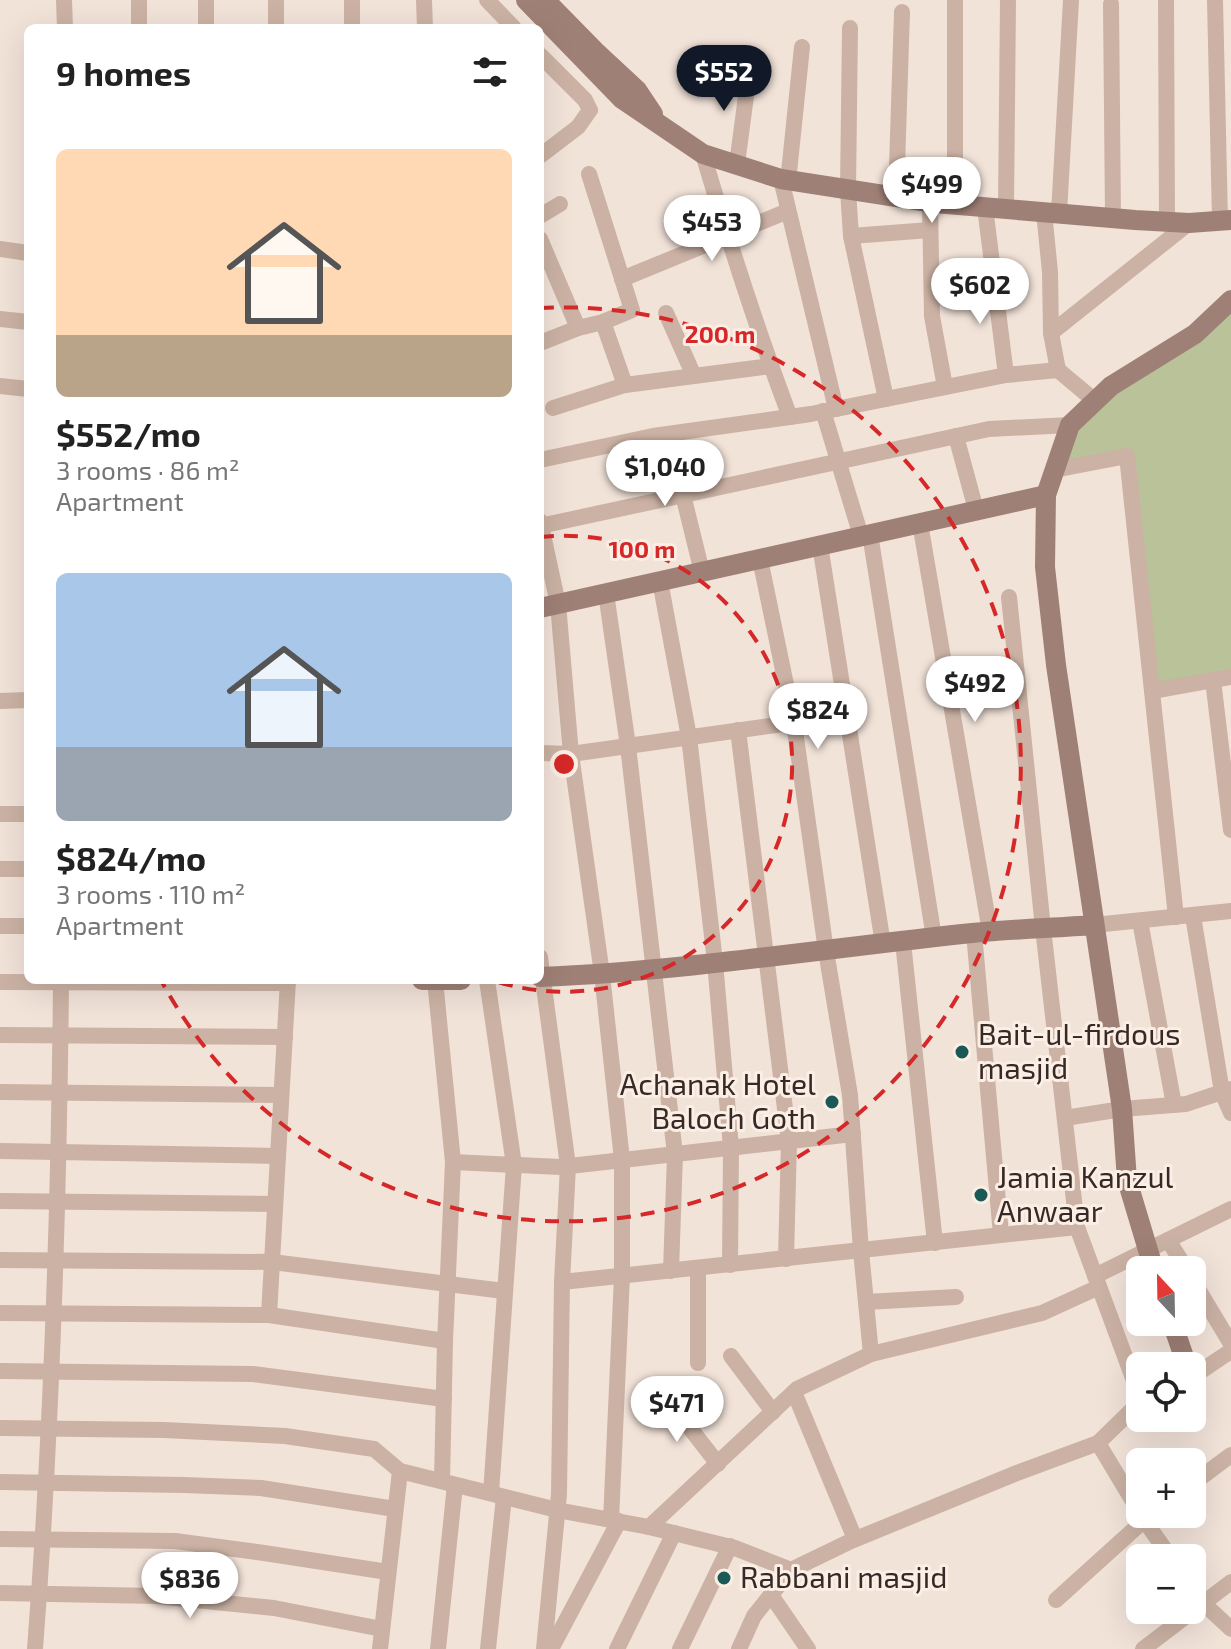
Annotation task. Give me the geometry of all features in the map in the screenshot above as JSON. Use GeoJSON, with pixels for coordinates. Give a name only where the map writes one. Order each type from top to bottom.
{"type":"FeatureCollection","features":[{"type":"Feature","properties":{"kind":"street"},"geometry":{"type":"LineString","coordinates":[[64,0],[65,24]]}},
{"type":"Feature","properties":{"kind":"street"},"geometry":{"type":"LineString","coordinates":[[139,0],[139,24]]}},
{"type":"Feature","properties":{"kind":"street"},"geometry":{"type":"LineString","coordinates":[[206,0],[206,24]]}},
{"type":"Feature","properties":{"kind":"street"},"geometry":{"type":"LineString","coordinates":[[276,0],[276,24]]}},
{"type":"Feature","properties":{"kind":"street"},"geometry":{"type":"LineString","coordinates":[[352,0],[352,24]]}},
{"type":"Feature","properties":{"kind":"street"},"geometry":{"type":"LineString","coordinates":[[424,0],[425,24]]}},
{"type":"Feature","properties":{"kind":"street"},"geometry":{"type":"LineString","coordinates":[[526,0],[622,99],[703,154],[784,180],[930,203],[1189,223],[1226,220],[1215,0]]}},
{"type":"Feature","properties":{"kind":"street"},"geometry":{"type":"LineString","coordinates":[[545,0],[637,90],[659,124]]}},
{"type":"Feature","properties":{"kind":"street"},"geometry":{"type":"LineString","coordinates":[[955,0],[955,205]]}},
{"type":"Feature","properties":{"kind":"street"},"geometry":{"type":"LineString","coordinates":[[1006,375],[996,208],[1008,0]]}},
{"type":"Feature","properties":{"kind":"street"},"geometry":{"type":"LineString","coordinates":[[1071,0],[1052,212],[1051,333],[1058,370],[1095,401]]}},
{"type":"Feature","properties":{"kind":"street"},"geometry":{"type":"LineString","coordinates":[[1166,0],[1167,221]]}},
{"type":"Feature","properties":{"kind":"street"},"geometry":{"type":"LineString","coordinates":[[490,4],[493,24]]}},
{"type":"Feature","properties":{"kind":"street"},"geometry":{"type":"LineString","coordinates":[[490,4],[510,24]]}},
{"type":"Feature","properties":{"kind":"street"},"geometry":{"type":"LineString","coordinates":[[1111,4],[1113,218]]}},
{"type":"Feature","properties":{"kind":"street"},"geometry":{"type":"LineString","coordinates":[[896,198],[902,12]]}},
{"type":"Feature","properties":{"kind":"street"},"geometry":{"type":"LineString","coordinates":[[850,28],[848,190],[851,236],[886,399]]}},
{"type":"Feature","properties":{"kind":"street"},"geometry":{"type":"LineString","coordinates":[[802,47],[784,180],[788,211],[838,461],[866,535],[934,938]]}},
{"type":"Feature","properties":{"kind":"street"},"geometry":{"type":"LineString","coordinates":[[544,62],[563,76],[590,110],[578,127],[544,152]]}},
{"type":"Feature","properties":{"kind":"street"},"geometry":{"type":"LineString","coordinates":[[737,164],[750,66]]}},
{"type":"Feature","properties":{"kind":"street"},"geometry":{"type":"LineString","coordinates":[[703,154],[727,236],[790,417]]}},
{"type":"Feature","properties":{"kind":"street"},"geometry":{"type":"LineString","coordinates":[[544,341],[632,310],[589,174]]}},
{"type":"Feature","properties":{"kind":"street"},"geometry":{"type":"LineString","coordinates":[[930,203],[932,316],[945,387]]}},
{"type":"Feature","properties":{"kind":"street"},"geometry":{"type":"LineString","coordinates":[[544,214],[560,204]]}},
{"type":"Feature","properties":{"kind":"street"},"geometry":{"type":"LineString","coordinates":[[622,279],[788,211]]}},
{"type":"Feature","properties":{"kind":"street"},"geometry":{"type":"LineString","coordinates":[[1051,333],[1189,223]]}},
{"type":"Feature","properties":{"kind":"street"},"geometry":{"type":"LineString","coordinates":[[851,236],[930,230]]}},
{"type":"Feature","properties":{"kind":"street"},"geometry":{"type":"LineString","coordinates":[[544,248],[578,328]]}},
{"type":"Feature","properties":{"kind":"street"},"geometry":{"type":"LineString","coordinates":[[0,249],[24,252]]}},
{"type":"Feature","properties":{"kind":"street"},"geometry":{"type":"LineString","coordinates":[[1150,1256],[1127,1180],[1122,1109],[1056,665],[1045,567],[1046,495],[1070,425],[1111,386],[1195,334],[1231,300]]}},
{"type":"Feature","properties":{"kind":"street"},"geometry":{"type":"LineString","coordinates":[[666,313],[694,376]]}},
{"type":"Feature","properties":{"kind":"street"},"geometry":{"type":"LineString","coordinates":[[0,319],[24,322]]}},
{"type":"Feature","properties":{"kind":"street"},"geometry":{"type":"LineString","coordinates":[[603,322],[625,385]]}},
{"type":"Feature","properties":{"kind":"street"},"geometry":{"type":"LineString","coordinates":[[553,408],[625,385],[771,366]]}},
{"type":"Feature","properties":{"kind":"street"},"geometry":{"type":"LineString","coordinates":[[544,459],[668,434],[829,410],[1006,375],[1058,370]]}},
{"type":"Feature","properties":{"kind":"street"},"geometry":{"type":"LineString","coordinates":[[0,386],[24,389]]}},
{"type":"Feature","properties":{"kind":"street"},"geometry":{"type":"LineString","coordinates":[[544,523],[989,429],[1070,425]]}},
{"type":"Feature","properties":{"kind":"street"},"geometry":{"type":"LineString","coordinates":[[668,434],[702,572]]}},
{"type":"Feature","properties":{"kind":"street"},"geometry":{"type":"LineString","coordinates":[[956,436],[976,510]]}},
{"type":"Feature","properties":{"kind":"street"},"geometry":{"type":"LineString","coordinates":[[1054,470],[1127,456],[1152,691],[1184,917],[1231,1113]]}},
{"type":"Feature","properties":{"kind":"street"},"geometry":{"type":"LineString","coordinates":[[549,606],[1046,495]]}},
{"type":"Feature","properties":{"kind":"street"},"geometry":{"type":"LineString","coordinates":[[920,523],[982,932],[1001,1235]]}},
{"type":"Feature","properties":{"kind":"street"},"geometry":{"type":"LineString","coordinates":[[820,545],[847,715],[893,943],[935,1243]]}},
{"type":"Feature","properties":{"kind":"street"},"geometry":{"type":"LineString","coordinates":[[760,559],[794,723],[850,1095],[871,1354]]}},
{"type":"Feature","properties":{"kind":"street"},"geometry":{"type":"LineString","coordinates":[[544,560],[602,974],[622,1160],[615,1521],[551,1649]]}},
{"type":"Feature","properties":{"kind":"street"},"geometry":{"type":"LineString","coordinates":[[660,581],[689,737],[715,962],[731,1147],[730,1265]]}},
{"type":"Feature","properties":{"kind":"street"},"geometry":{"type":"LineString","coordinates":[[606,593],[628,746],[675,1154],[671,1271]]}},
{"type":"Feature","properties":{"kind":"street"},"geometry":{"type":"LineString","coordinates":[[1009,597],[1077,1227],[1126,1361]]}},
{"type":"Feature","properties":{"kind":"street"},"geometry":{"type":"LineString","coordinates":[[1152,691],[1231,677]]}},
{"type":"Feature","properties":{"kind":"street"},"geometry":{"type":"LineString","coordinates":[[1213,680],[1231,830]]}},
{"type":"Feature","properties":{"kind":"street"},"geometry":{"type":"LineString","coordinates":[[0,701],[24,700]]}},
{"type":"Feature","properties":{"kind":"street"},"geometry":{"type":"LineString","coordinates":[[544,753],[571,754],[847,715]]}},
{"type":"Feature","properties":{"kind":"street"},"geometry":{"type":"LineString","coordinates":[[738,730],[789,1141],[786,1259]]}},
{"type":"Feature","properties":{"kind":"street"},"geometry":{"type":"LineString","coordinates":[[0,814],[24,814]]}},
{"type":"Feature","properties":{"kind":"street"},"geometry":{"type":"LineString","coordinates":[[0,869],[24,869]]}},
{"type":"Feature","properties":{"kind":"street"},"geometry":{"type":"LineString","coordinates":[[544,970],[602,974],[982,932],[1094,925],[1231,911]]}},
{"type":"Feature","properties":{"kind":"street"},"geometry":{"type":"LineString","coordinates":[[1140,921],[1174,1105]]}},
{"type":"Feature","properties":{"kind":"street"},"geometry":{"type":"LineString","coordinates":[[0,926],[24,926]]}},
{"type":"Feature","properties":{"kind":"street"},"geometry":{"type":"LineString","coordinates":[[0,982],[24,982]]}},
{"type":"Feature","properties":{"kind":"street"},"geometry":{"type":"LineString","coordinates":[[35,1649],[44,1540],[51,1371],[61,984]]}},
{"type":"Feature","properties":{"kind":"street"},"geometry":{"type":"LineString","coordinates":[[269,1315],[288,984]]}},
{"type":"Feature","properties":{"kind":"street"},"geometry":{"type":"LineString","coordinates":[[431,984],[453,1162],[444,1399],[449,1483],[438,1649]]}},
{"type":"Feature","properties":{"kind":"street"},"geometry":{"type":"LineString","coordinates":[[488,984],[514,1165],[504,1291],[498,1495],[488,1649]]}},
{"type":"Feature","properties":{"kind":"street"},"geometry":{"type":"LineString","coordinates":[[543,984],[568,1166],[557,1510],[544,1649]]}},
{"type":"Feature","properties":{"kind":"street"},"geometry":{"type":"LineString","coordinates":[[0,1035],[285,1037]]}},
{"type":"Feature","properties":{"kind":"street"},"geometry":{"type":"LineString","coordinates":[[1065,1118],[1186,1104],[1227,1090]]}},
{"type":"Feature","properties":{"kind":"street"},"geometry":{"type":"LineString","coordinates":[[0,1092],[281,1095]]}},
{"type":"Feature","properties":{"kind":"street"},"geometry":{"type":"LineString","coordinates":[[453,1162],[568,1166],[853,1134]]}},
{"type":"Feature","properties":{"kind":"street"},"geometry":{"type":"LineString","coordinates":[[0,1151],[278,1156]]}},
{"type":"Feature","properties":{"kind":"street"},"geometry":{"type":"LineString","coordinates":[[0,1201],[275,1204]]}},
{"type":"Feature","properties":{"kind":"street"},"geometry":{"type":"LineString","coordinates":[[1154,1256],[1168,1240],[1231,1209]]}},
{"type":"Feature","properties":{"kind":"street"},"geometry":{"type":"LineString","coordinates":[[562,1282],[1077,1227]]}},
{"type":"Feature","properties":{"kind":"street"},"geometry":{"type":"LineString","coordinates":[[1168,1240],[1178,1256]]}},
{"type":"Feature","properties":{"kind":"street"},"geometry":{"type":"LineString","coordinates":[[0,1260],[272,1262],[504,1291]]}},
{"type":"Feature","properties":{"kind":"street"},"geometry":{"type":"LineString","coordinates":[[698,1268],[698,1363]]}},
{"type":"Feature","properties":{"kind":"street"},"geometry":{"type":"LineString","coordinates":[[649,1527],[794,1392],[871,1354],[1042,1313],[1097,1281],[1126,1270]]}},
{"type":"Feature","properties":{"kind":"street"},"geometry":{"type":"LineString","coordinates":[[866,1302],[956,1297]]}},
{"type":"Feature","properties":{"kind":"street"},"geometry":{"type":"LineString","coordinates":[[1206,1302],[1231,1344]]}},
{"type":"Feature","properties":{"kind":"street"},"geometry":{"type":"LineString","coordinates":[[0,1313],[269,1315],[445,1341]]}},
{"type":"Feature","properties":{"kind":"street"},"geometry":{"type":"LineString","coordinates":[[1206,1368],[1231,1351]]}},
{"type":"Feature","properties":{"kind":"street"},"geometry":{"type":"LineString","coordinates":[[731,1356],[773,1412]]}},
{"type":"Feature","properties":{"kind":"street"},"geometry":{"type":"LineString","coordinates":[[0,1371],[253,1374],[444,1399]]}},
{"type":"Feature","properties":{"kind":"street"},"geometry":{"type":"LineString","coordinates":[[794,1392],[855,1539]]}},
{"type":"Feature","properties":{"kind":"street"},"geometry":{"type":"LineString","coordinates":[[668,1400],[718,1464]]}},
{"type":"Feature","properties":{"kind":"street"},"geometry":{"type":"LineString","coordinates":[[739,1649],[754,1616],[791,1570],[855,1539],[1098,1443],[1126,1414]]}},
{"type":"Feature","properties":{"kind":"street"},"geometry":{"type":"LineString","coordinates":[[0,1428],[164,1430],[285,1436],[374,1449],[400,1471],[557,1510],[730,1546],[791,1570]]}},
{"type":"Feature","properties":{"kind":"street"},"geometry":{"type":"LineString","coordinates":[[1098,1443],[1126,1487]]}},
{"type":"Feature","properties":{"kind":"street"},"geometry":{"type":"LineString","coordinates":[[1206,1474],[1231,1455]]}},
{"type":"Feature","properties":{"kind":"street"},"geometry":{"type":"LineString","coordinates":[[380,1649],[400,1471]]}},
{"type":"Feature","properties":{"kind":"street"},"geometry":{"type":"LineString","coordinates":[[0,1482],[261,1488],[395,1509]]}},
{"type":"Feature","properties":{"kind":"street"},"geometry":{"type":"LineString","coordinates":[[1056,1600],[1131,1528]]}},
{"type":"Feature","properties":{"kind":"street"},"geometry":{"type":"LineString","coordinates":[[617,1649],[674,1533]]}},
{"type":"Feature","properties":{"kind":"street"},"geometry":{"type":"LineString","coordinates":[[0,1539],[175,1541],[388,1572]]}},
{"type":"Feature","properties":{"kind":"street"},"geometry":{"type":"LineString","coordinates":[[680,1649],[730,1546]]}},
{"type":"Feature","properties":{"kind":"street"},"geometry":{"type":"LineString","coordinates":[[1206,1602],[1231,1582]]}},
{"type":"Feature","properties":{"kind":"street"},"geometry":{"type":"LineString","coordinates":[[0,1593],[156,1596],[274,1608],[382,1629]]}},
{"type":"Feature","properties":{"kind":"street"},"geometry":{"type":"LineString","coordinates":[[771,1595],[808,1649]]}},
{"type":"Feature","properties":{"kind":"street"},"geometry":{"type":"LineString","coordinates":[[1206,1606],[1231,1629]]}},
{"type":"Feature","properties":{"kind":"street"},"geometry":{"type":"LineString","coordinates":[[1143,1649],[1177,1624]]}},
{"type":"Feature","properties":{"kind":"green space"},"geometry":{"type":"Polygon","coordinates":[[[1231,300],[1231,677],[1153,691],[1128,457],[1055,470],[1071,425],[1231,300]]]}},
{"type":"Feature","properties":{"kind":"place","name":"Bait-ul-firdous masjid"},"geometry":{"type":"Point","coordinates":[962,1052]}},
{"type":"Feature","properties":{"kind":"place","name":"Achanak Hotel Baloch Goth"},"geometry":{"type":"Point","coordinates":[832,1102]}},
{"type":"Feature","properties":{"kind":"place","name":"Jamia Kanzul Anwaar"},"geometry":{"type":"Point","coordinates":[981,1195]}},
{"type":"Feature","properties":{"kind":"place","name":"Rabbani masjid"},"geometry":{"type":"Point","coordinates":[724,1578]}}]}
